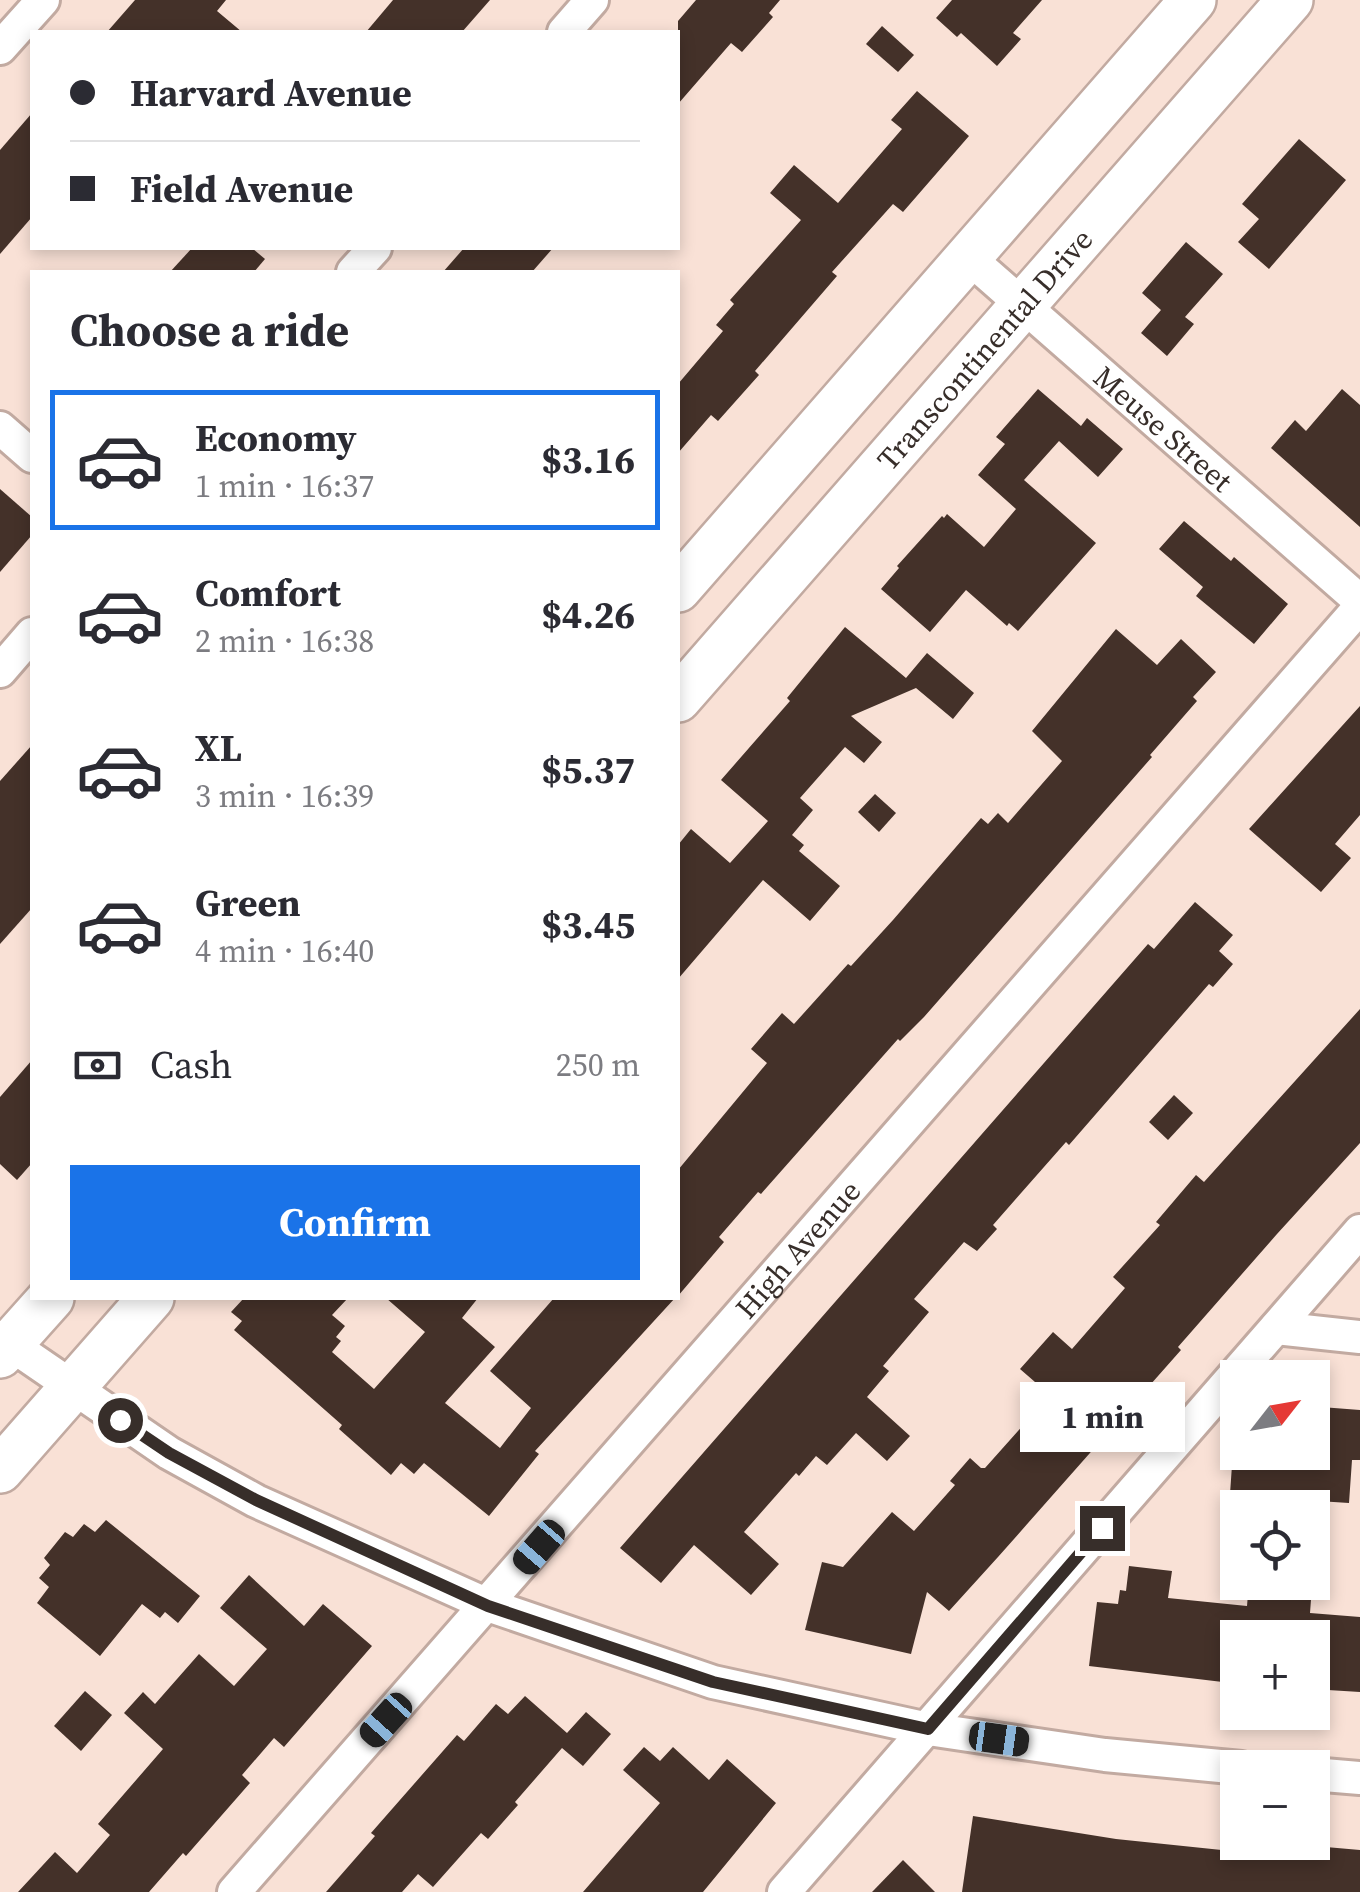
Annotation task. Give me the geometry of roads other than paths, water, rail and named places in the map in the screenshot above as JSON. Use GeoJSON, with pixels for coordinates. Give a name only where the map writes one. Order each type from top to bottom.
{"type":"FeatureCollection","features":[{"type":"Feature","properties":{"kind":"street"},"geometry":{"type":"LineString","coordinates":[[0,48],[42,0]]}},
{"type":"Feature","properties":{"kind":"street"},"geometry":{"type":"LineString","coordinates":[[566,30],[592,0]]}},
{"type":"Feature","properties":{"kind":"street"},"geometry":{"type":"LineString","coordinates":[[680,587],[1192,0]]}},
{"type":"Feature","properties":{"kind":"street","name":"Transcontinental Drive"},"geometry":{"type":"LineString","coordinates":[[680,697],[1290,0]]}},
{"type":"Feature","properties":{"kind":"street"},"geometry":{"type":"LineString","coordinates":[[355,270],[373,250]]}},
{"type":"Feature","properties":{"kind":"street","name":"Meuse Street"},"geometry":{"type":"LineString","coordinates":[[968,257],[1360,604]]}},
{"type":"Feature","properties":{"kind":"street"},"geometry":{"type":"LineString","coordinates":[[0,428],[30,454]]}},
{"type":"Feature","properties":{"kind":"street","name":"High Avenue"},"geometry":{"type":"LineString","coordinates":[[234,1892],[1360,604]]}},
{"type":"Feature","properties":{"kind":"street"},"geometry":{"type":"LineString","coordinates":[[0,671],[30,636]]}},
{"type":"Feature","properties":{"kind":"street"},"geometry":{"type":"LineString","coordinates":[[784,1892],[1360,1232]]}},
{"type":"Feature","properties":{"kind":"street"},"geometry":{"type":"LineString","coordinates":[[48,1300],[5,1350],[73,1387],[169,1453],[256,1500],[488,1606],[713,1682],[928,1729],[1105,1755],[1220,1766]]}},
{"type":"Feature","properties":{"kind":"street"},"geometry":{"type":"LineString","coordinates":[[0,1470],[149,1300]]}},
{"type":"Feature","properties":{"kind":"street"},"geometry":{"type":"LineString","coordinates":[[1276,1328],[1360,1337]]}},
{"type":"Feature","properties":{"kind":"street"},"geometry":{"type":"LineString","coordinates":[[1330,1776],[1360,1778]]}}]}
